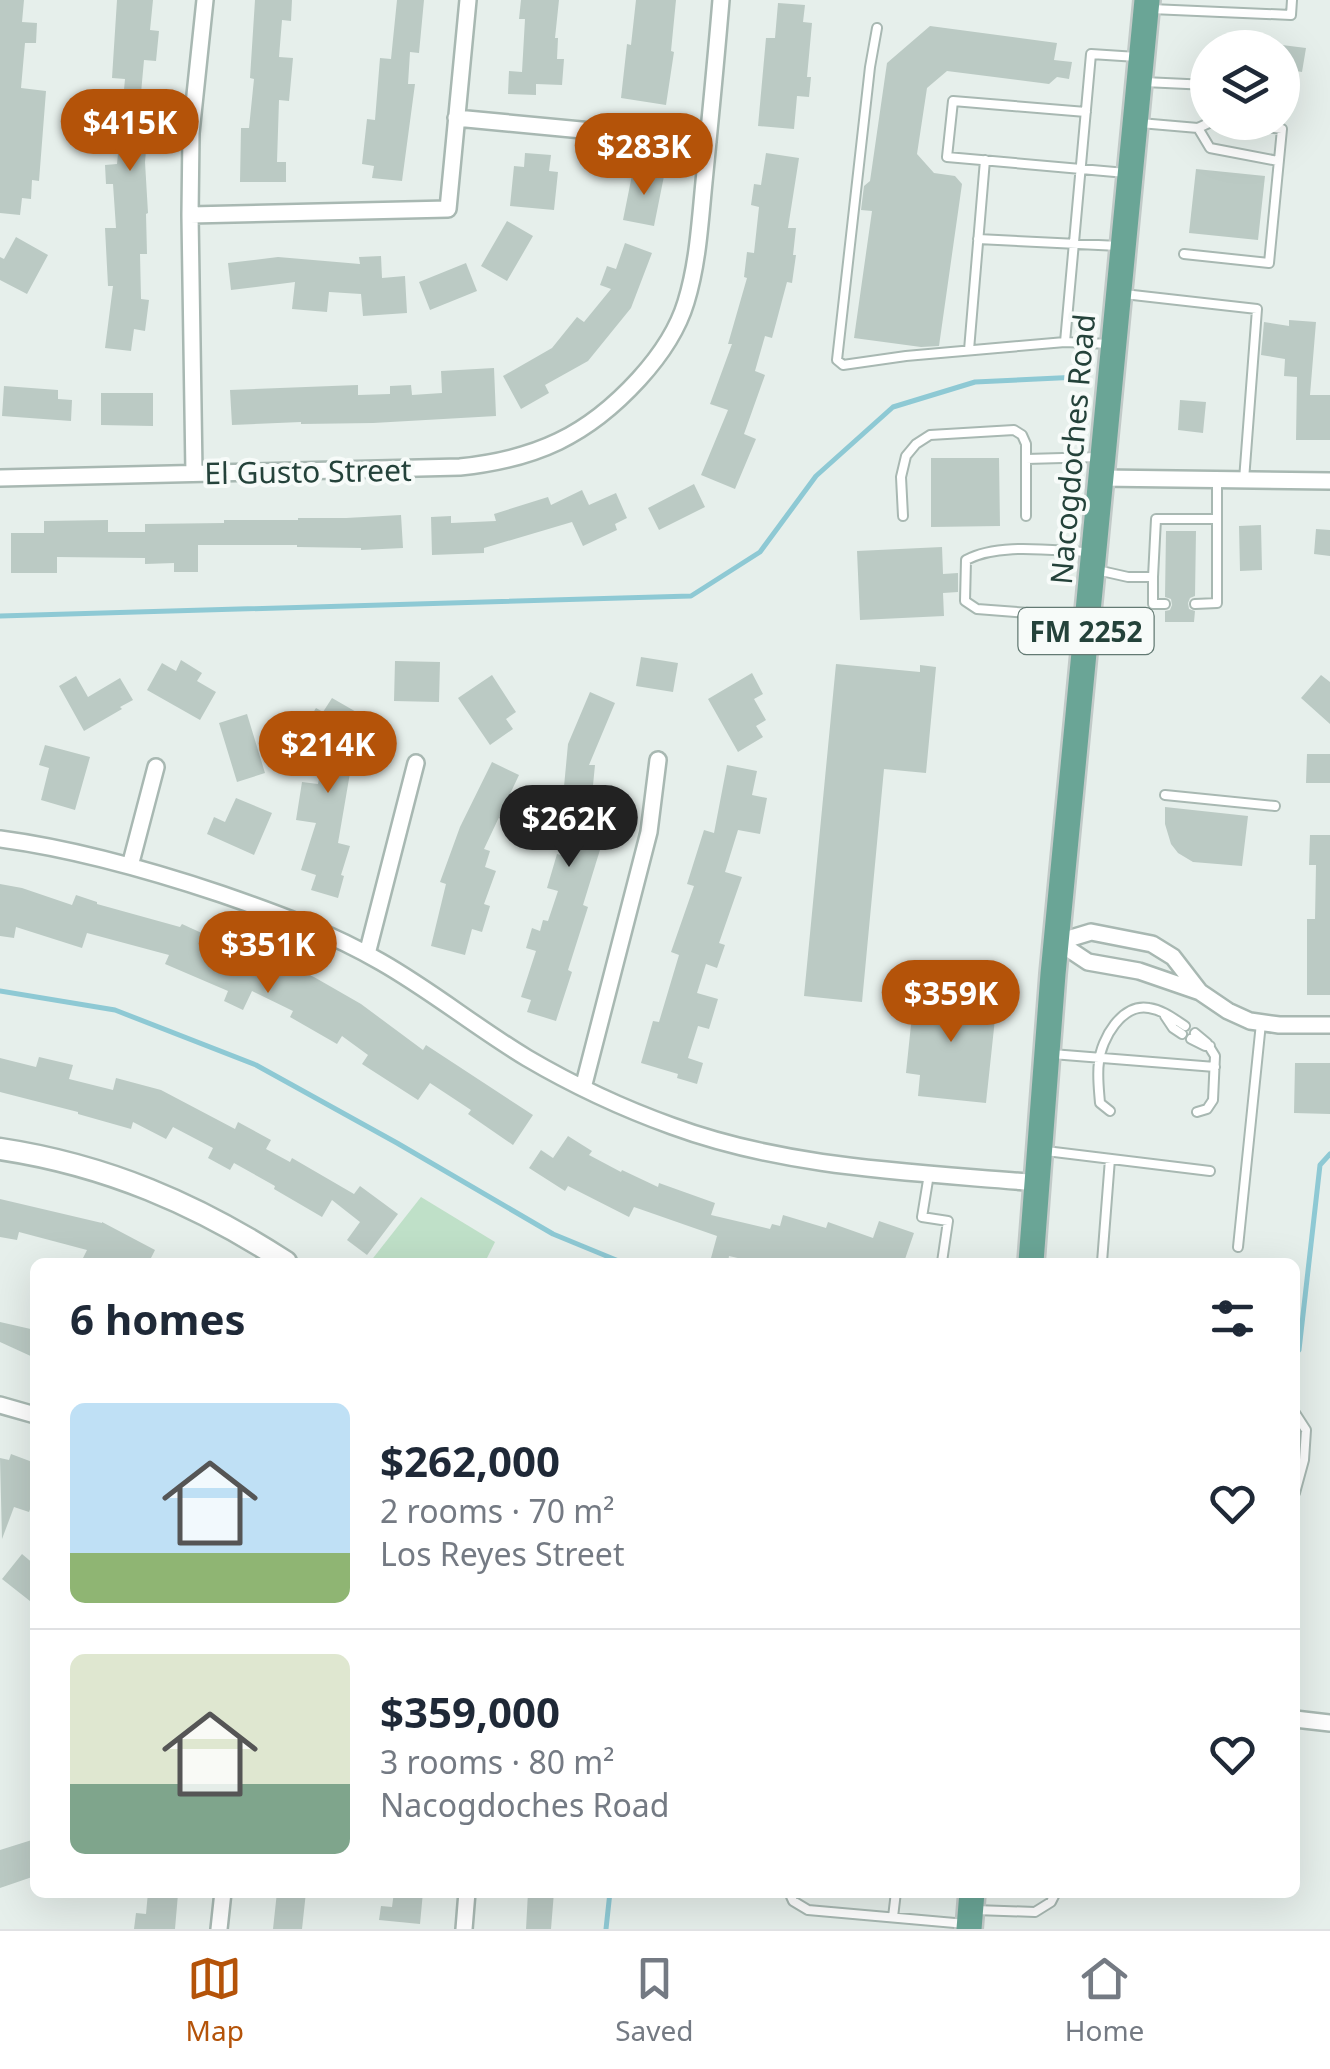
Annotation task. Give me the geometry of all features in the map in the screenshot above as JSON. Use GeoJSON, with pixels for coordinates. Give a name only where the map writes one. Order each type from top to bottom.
{"type":"FeatureCollection","features":[{"type":"Feature","properties":{"kind":"main road","name":"Nacogdoches Road"},"geometry":{"type":"LineString","coordinates":[[1031,1258],[1053,974],[1147,4]]}},
{"type":"Feature","properties":{"kind":"street"},"geometry":{"type":"LineString","coordinates":[[194,474],[191,133],[205,0]]}},
{"type":"Feature","properties":{"kind":"street"},"geometry":{"type":"LineString","coordinates":[[190,215],[448,209],[468,0]]}},
{"type":"Feature","properties":{"kind":"street","name":"El Gusto Street"},"geometry":{"type":"LineString","coordinates":[[0,478],[460,468],[544,448],[605,414],[651,366],[682,314],[697,257],[721,0]]}},
{"type":"Feature","properties":{"kind":"street"},"geometry":{"type":"LineString","coordinates":[[456,118],[708,142]]}},
{"type":"Feature","properties":{"kind":"street"},"geometry":{"type":"LineString","coordinates":[[1102,468],[1218,480],[1330,482]]}},
{"type":"Feature","properties":{"kind":"street"},"geometry":{"type":"LineString","coordinates":[[583,1088],[649,832],[658,760]]}},
{"type":"Feature","properties":{"kind":"street"},"geometry":{"type":"LineString","coordinates":[[368,954],[416,764]]}},
{"type":"Feature","properties":{"kind":"street"},"geometry":{"type":"LineString","coordinates":[[130,866],[156,766]]}},
{"type":"Feature","properties":{"kind":"street"},"geometry":{"type":"LineString","coordinates":[[0,838],[167,876],[284,916],[368,954],[526,1057],[583,1088],[716,1141],[852,1167],[1038,1183]]}},
{"type":"Feature","properties":{"kind":"street"},"geometry":{"type":"LineString","coordinates":[[1058,942],[1091,932],[1152,944],[1173,957],[1200,992]]}},
{"type":"Feature","properties":{"kind":"street"},"geometry":{"type":"LineString","coordinates":[[1058,942],[1088,962],[1139,971],[1200,992],[1250,1022],[1330,1025]]}},
{"type":"Feature","properties":{"kind":"street"},"geometry":{"type":"LineString","coordinates":[[0,1149],[52,1158],[124,1179],[192,1207],[279,1258]]}},
{"type":"Feature","properties":{"kind":"street"},"geometry":{"type":"LineString","coordinates":[[0,1405],[30,1414]]}},
{"type":"Feature","properties":{"kind":"street"},"geometry":{"type":"LineString","coordinates":[[1300,1720],[1330,1723]]}},
{"type":"Feature","properties":{"kind":"street"},"geometry":{"type":"LineString","coordinates":[[220,1929],[223,1898]]}},
{"type":"Feature","properties":{"kind":"street"},"geometry":{"type":"LineString","coordinates":[[464,1929],[467,1898]]}},
{"type":"Feature","properties":{"kind":"lane"},"geometry":{"type":"LineString","coordinates":[[1207,12],[1208,0]]}},
{"type":"Feature","properties":{"kind":"lane"},"geometry":{"type":"LineString","coordinates":[[1147,4],[1207,12],[1291,15],[1292,0]]}},
{"type":"Feature","properties":{"kind":"lane"},"geometry":{"type":"LineString","coordinates":[[877,28],[837,360],[844,365],[1066,342],[1114,344]]}},
{"type":"Feature","properties":{"kind":"lane"},"geometry":{"type":"LineString","coordinates":[[1066,342],[1090,54],[1190,81]]}},
{"type":"Feature","properties":{"kind":"lane"},"geometry":{"type":"LineString","coordinates":[[1086,112],[953,102],[947,157],[1131,173]]}},
{"type":"Feature","properties":{"kind":"lane"},"geometry":{"type":"LineString","coordinates":[[1136,122],[1190,127]]}},
{"type":"Feature","properties":{"kind":"lane"},"geometry":{"type":"LineString","coordinates":[[1205,140],[1210,148],[1278,161]]}},
{"type":"Feature","properties":{"kind":"lane"},"geometry":{"type":"LineString","coordinates":[[1184,254],[1269,262],[1281,140]]}},
{"type":"Feature","properties":{"kind":"lane"},"geometry":{"type":"LineString","coordinates":[[968,350],[985,160]]}},
{"type":"Feature","properties":{"kind":"lane"},"geometry":{"type":"LineString","coordinates":[[978,239],[1124,246]]}},
{"type":"Feature","properties":{"kind":"lane"},"geometry":{"type":"LineString","coordinates":[[1119,293],[1257,309],[1244,480]]}},
{"type":"Feature","properties":{"kind":"lane"},"geometry":{"type":"LineString","coordinates":[[903,516],[901,476],[906,456],[916,444],[930,435],[1014,430],[1026,444],[1026,516]]}},
{"type":"Feature","properties":{"kind":"lane"},"geometry":{"type":"LineString","coordinates":[[1026,459],[1102,468]]}},
{"type":"Feature","properties":{"kind":"lane"},"geometry":{"type":"LineString","coordinates":[[1195,604],[1216,603],[1218,480]]}},
{"type":"Feature","properties":{"kind":"lane"},"geometry":{"type":"LineString","coordinates":[[1165,604],[1153,604],[1156,519],[1216,519]]}},
{"type":"Feature","properties":{"kind":"lane"},"geometry":{"type":"LineString","coordinates":[[1088,617],[977,609],[965,601],[966,560],[998,550],[1093,560],[1128,578],[1153,577]]}},
{"type":"Feature","properties":{"kind":"lane"},"geometry":{"type":"LineString","coordinates":[[1165,795],[1276,806]]}},
{"type":"Feature","properties":{"kind":"lane"},"geometry":{"type":"LineString","coordinates":[[1110,1112],[1100,1102],[1099,1058],[1110,1032],[1124,1014],[1147,1007],[1163,1012],[1173,1028],[1210,1046],[1215,1056],[1213,1100],[1207,1109],[1196,1112]]}},
{"type":"Feature","properties":{"kind":"lane"},"geometry":{"type":"LineString","coordinates":[[1238,1247],[1261,1023]]}},
{"type":"Feature","properties":{"kind":"lane"},"geometry":{"type":"LineString","coordinates":[[1047,1054],[1215,1067]]}},
{"type":"Feature","properties":{"kind":"lane"},"geometry":{"type":"LineString","coordinates":[[1040,1150],[1210,1171]]}},
{"type":"Feature","properties":{"kind":"lane"},"geometry":{"type":"LineString","coordinates":[[1102,1258],[1110,1159]]}},
{"type":"Feature","properties":{"kind":"lane"},"geometry":{"type":"LineString","coordinates":[[928,1174],[922,1217],[948,1221],[943,1258]]}},
{"type":"Feature","properties":{"kind":"lane"},"geometry":{"type":"LineString","coordinates":[[1300,1421],[1306,1430],[1300,1475]]}},
{"type":"Feature","properties":{"kind":"lane"},"geometry":{"type":"LineString","coordinates":[[791,1898],[808,1910],[893,1917],[1035,1912],[1053,1898]]}},
{"type":"Feature","properties":{"kind":"lane"},"geometry":{"type":"LineString","coordinates":[[893,1917],[895,1898]]}},
{"type":"Feature","properties":{"kind":"green space"},"geometry":{"type":"Polygon","coordinates":[[[421,1197],[495,1242],[487,1258],[373,1258],[421,1197]]]}},
{"type":"Feature","properties":{"kind":"building"},"geometry":{"type":"Polygon","coordinates":[[[0,0],[24,0],[22,22],[37,23],[36,43],[25,43],[21,88],[46,91],[39,181],[32,180],[31,199],[22,198],[20,215],[0,213],[0,0]]]}},
{"type":"Feature","properties":{"kind":"building"},"geometry":{"type":"Polygon","coordinates":[[[117,0],[153,0],[150,30],[159,31],[156,61],[144,60],[141,93],[151,94],[145,162],[147,254],[140,254],[141,299],[149,300],[145,331],[134,329],[131,351],[105,348],[113,286],[108,286],[105,228],[116,228],[113,184],[106,184],[105,165],[117,164],[125,79],[112,78],[117,0]]]}},
{"type":"Feature","properties":{"kind":"building"},"geometry":{"type":"Polygon","coordinates":[[[255,0],[292,0],[291,21],[282,20],[279,57],[293,58],[289,101],[279,100],[277,162],[286,162],[286,182],[240,182],[241,128],[249,128],[254,79],[250,78],[255,0]]]}},
{"type":"Feature","properties":{"kind":"building"},"geometry":{"type":"Polygon","coordinates":[[[397,0],[424,0],[419,53],[410,52],[408,84],[415,84],[402,181],[372,178],[374,166],[362,164],[367,119],[375,120],[380,58],[391,59],[397,0]]]}},
{"type":"Feature","properties":{"kind":"building"},"geometry":{"type":"Polygon","coordinates":[[[521,0],[559,0],[555,38],[557,59],[564,59],[562,85],[536,84],[536,95],[508,94],[509,71],[522,72],[525,19],[519,19],[521,0]]]}},
{"type":"Feature","properties":{"kind":"building"},"geometry":{"type":"Polygon","coordinates":[[[636,0],[676,0],[666,105],[621,98],[636,0]]]}},
{"type":"Feature","properties":{"kind":"building"},"geometry":{"type":"Polygon","coordinates":[[[778,3],[805,5],[803,22],[812,23],[809,97],[797,96],[794,129],[758,126],[766,38],[775,38],[778,3]]]}},
{"type":"Feature","properties":{"kind":"building"},"geometry":{"type":"Polygon","coordinates":[[[930,26],[1057,43],[1054,60],[1072,62],[1069,79],[1057,77],[1049,84],[947,71],[927,88],[917,154],[934,173],[955,176],[962,184],[939,346],[921,347],[854,338],[872,211],[861,210],[864,186],[870,181],[887,63],[930,26]]]}},
{"type":"Feature","properties":{"kind":"building"},"geometry":{"type":"Polygon","coordinates":[[[1300,47],[1306,48],[1300,72],[1300,47]]]}},
{"type":"Feature","properties":{"kind":"building"},"geometry":{"type":"Polygon","coordinates":[[[525,153],[551,155],[549,171],[558,172],[554,210],[510,206],[514,166],[524,167],[525,153]]]}},
{"type":"Feature","properties":{"kind":"building"},"geometry":{"type":"Polygon","coordinates":[[[766,153],[799,158],[788,228],[796,228],[796,255],[792,283],[787,282],[772,338],[765,336],[755,371],[765,375],[744,434],[756,439],[735,489],[701,475],[728,410],[710,404],[732,344],[728,344],[747,278],[747,252],[754,253],[759,207],[751,205],[754,184],[761,185],[766,153]]]}},
{"type":"Feature","properties":{"kind":"building"},"geometry":{"type":"Polygon","coordinates":[[[1196,169],[1265,176],[1258,240],[1189,233],[1196,169]]]}},
{"type":"Feature","properties":{"kind":"building"},"geometry":{"type":"Polygon","coordinates":[[[633,170],[664,176],[654,226],[623,220],[633,170]]]}},
{"type":"Feature","properties":{"kind":"building"},"geometry":{"type":"Polygon","coordinates":[[[507,221],[533,236],[507,281],[481,266],[507,221]]]}},
{"type":"Feature","properties":{"kind":"building"},"geometry":{"type":"Polygon","coordinates":[[[16,237],[48,255],[27,294],[0,280],[0,257],[4,259],[16,237]]]}},
{"type":"Feature","properties":{"kind":"building"},"geometry":{"type":"Polygon","coordinates":[[[625,243],[652,253],[631,308],[588,361],[545,385],[549,393],[521,409],[503,376],[552,348],[577,317],[584,322],[611,289],[600,285],[607,266],[616,269],[625,243]]]}},
{"type":"Feature","properties":{"kind":"building"},"geometry":{"type":"Polygon","coordinates":[[[381,256],[382,278],[405,276],[407,313],[363,316],[361,294],[329,292],[327,312],[292,309],[295,282],[231,290],[228,263],[278,257],[360,264],[359,257],[381,256]]]}},
{"type":"Feature","properties":{"kind":"building"},"geometry":{"type":"Polygon","coordinates":[[[466,263],[477,291],[430,310],[419,282],[466,263]]]}},
{"type":"Feature","properties":{"kind":"building"},"geometry":{"type":"Polygon","coordinates":[[[1289,320],[1316,322],[1310,395],[1330,395],[1330,440],[1296,440],[1297,377],[1284,376],[1285,359],[1261,355],[1264,322],[1289,326],[1289,320]]]}},
{"type":"Feature","properties":{"kind":"building"},"geometry":{"type":"Polygon","coordinates":[[[494,368],[496,416],[232,425],[230,390],[358,385],[358,395],[390,394],[390,386],[411,385],[412,395],[442,393],[441,371],[494,368]]]}},
{"type":"Feature","properties":{"kind":"building"},"geometry":{"type":"Polygon","coordinates":[[[4,386],[58,390],[58,399],[72,400],[71,421],[2,416],[4,386]]]}},
{"type":"Feature","properties":{"kind":"building"},"geometry":{"type":"Polygon","coordinates":[[[101,393],[153,393],[153,426],[101,425],[101,393]]]}},
{"type":"Feature","properties":{"kind":"building"},"geometry":{"type":"Polygon","coordinates":[[[1180,400],[1206,402],[1203,433],[1178,430],[1180,400]]]}},
{"type":"Feature","properties":{"kind":"building"},"geometry":{"type":"Polygon","coordinates":[[[931,458],[999,458],[1000,526],[931,527],[931,458]]]}},
{"type":"Feature","properties":{"kind":"building"},"geometry":{"type":"Polygon","coordinates":[[[694,484],[705,507],[659,530],[648,508],[694,484]]]}},
{"type":"Feature","properties":{"kind":"building"},"geometry":{"type":"Polygon","coordinates":[[[582,490],[589,505],[616,493],[627,518],[615,524],[617,530],[583,546],[572,522],[484,548],[484,553],[432,555],[431,517],[451,516],[451,523],[496,521],[494,514],[548,497],[551,505],[582,490]]]}},
{"type":"Feature","properties":{"kind":"building"},"geometry":{"type":"Polygon","coordinates":[[[401,515],[403,548],[198,545],[198,572],[174,572],[174,563],[145,564],[145,558],[57,557],[57,573],[11,573],[11,533],[44,533],[44,521],[108,520],[108,532],[145,532],[145,524],[401,515]]]}},
{"type":"Feature","properties":{"kind":"building"},"geometry":{"type":"Polygon","coordinates":[[[1261,525],[1262,570],[1240,571],[1239,526],[1261,525]]]}},
{"type":"Feature","properties":{"kind":"building"},"geometry":{"type":"Polygon","coordinates":[[[1316,529],[1330,530],[1330,556],[1314,554],[1316,529]]]}},
{"type":"Feature","properties":{"kind":"building"},"geometry":{"type":"Polygon","coordinates":[[[1166,531],[1196,531],[1195,596],[1188,603],[1189,609],[1195,611],[1194,622],[1165,622],[1165,611],[1172,605],[1171,599],[1165,597],[1166,531]]]}},
{"type":"Feature","properties":{"kind":"building"},"geometry":{"type":"Polygon","coordinates":[[[942,547],[943,574],[958,573],[958,592],[943,593],[944,616],[860,620],[857,551],[942,547]]]}},
{"type":"Feature","properties":{"kind":"building"},"geometry":{"type":"Polygon","coordinates":[[[641,657],[678,663],[673,692],[636,686],[641,657]]]}},
{"type":"Feature","properties":{"kind":"building"},"geometry":{"type":"Polygon","coordinates":[[[181,660],[202,673],[197,681],[216,692],[200,720],[147,690],[162,663],[176,671],[181,660]]]}},
{"type":"Feature","properties":{"kind":"building"},"geometry":{"type":"Polygon","coordinates":[[[395,661],[440,662],[439,702],[394,701],[395,661]]]}},
{"type":"Feature","properties":{"kind":"building"},"geometry":{"type":"Polygon","coordinates":[[[836,664],[920,672],[920,665],[936,667],[926,773],[884,769],[862,1002],[804,996],[836,664]]]}},
{"type":"Feature","properties":{"kind":"building"},"geometry":{"type":"Polygon","coordinates":[[[752,673],[763,694],[754,699],[766,720],[756,726],[763,737],[738,752],[708,699],[752,673]]]}},
{"type":"Feature","properties":{"kind":"building"},"geometry":{"type":"Polygon","coordinates":[[[492,675],[516,712],[506,719],[513,729],[490,745],[458,698],[492,675]]]}},
{"type":"Feature","properties":{"kind":"building"},"geometry":{"type":"Polygon","coordinates":[[[1321,675],[1330,682],[1330,724],[1301,698],[1321,675]]]}},
{"type":"Feature","properties":{"kind":"building"},"geometry":{"type":"Polygon","coordinates":[[[76,676],[88,697],[120,678],[133,700],[84,731],[59,686],[76,676]]]}},
{"type":"Feature","properties":{"kind":"building"},"geometry":{"type":"Polygon","coordinates":[[[590,692],[615,703],[589,765],[595,765],[588,836],[603,840],[583,905],[588,907],[568,970],[572,972],[556,1021],[527,1012],[531,1000],[521,997],[536,951],[526,948],[532,928],[540,931],[543,920],[548,921],[558,891],[547,888],[557,854],[564,856],[575,820],[561,819],[568,744],[590,692]]]}},
{"type":"Feature","properties":{"kind":"building"},"geometry":{"type":"Polygon","coordinates":[[[332,698],[365,717],[332,771],[350,773],[338,843],[350,846],[338,898],[311,890],[316,875],[301,870],[316,823],[296,820],[302,782],[318,784],[323,756],[306,746],[312,737],[302,731],[316,708],[323,712],[332,698]]]}},
{"type":"Feature","properties":{"kind":"building"},"geometry":{"type":"Polygon","coordinates":[[[247,714],[265,773],[237,782],[219,723],[247,714]]]}},
{"type":"Feature","properties":{"kind":"building"},"geometry":{"type":"Polygon","coordinates":[[[45,745],[90,757],[75,810],[41,800],[49,768],[39,765],[45,745]]]}},
{"type":"Feature","properties":{"kind":"building"},"geometry":{"type":"Polygon","coordinates":[[[1307,754],[1330,754],[1330,783],[1306,783],[1307,754]]]}},
{"type":"Feature","properties":{"kind":"building"},"geometry":{"type":"Polygon","coordinates":[[[492,762],[519,775],[484,849],[490,851],[485,867],[496,871],[484,904],[490,906],[482,932],[472,929],[465,955],[431,946],[446,884],[440,882],[460,827],[492,762]]]}},
{"type":"Feature","properties":{"kind":"building"},"geometry":{"type":"Polygon","coordinates":[[[727,765],[757,771],[752,795],[767,798],[760,834],[738,830],[725,872],[742,877],[719,943],[725,945],[717,968],[706,964],[697,993],[718,999],[709,1029],[698,1026],[688,1058],[703,1063],[697,1084],[641,1063],[653,1021],[659,1022],[679,955],[671,952],[694,886],[687,884],[704,830],[714,833],[727,765]]]}},
{"type":"Feature","properties":{"kind":"building"},"geometry":{"type":"Polygon","coordinates":[[[236,798],[272,813],[254,855],[207,834],[214,817],[225,822],[236,798]]]}},
{"type":"Feature","properties":{"kind":"building"},"geometry":{"type":"Polygon","coordinates":[[[1165,807],[1248,816],[1242,866],[1193,862],[1178,853],[1165,824],[1165,807]]]}},
{"type":"Feature","properties":{"kind":"building"},"geometry":{"type":"Polygon","coordinates":[[[1310,835],[1330,835],[1330,995],[1307,995],[1307,919],[1315,919],[1316,865],[1309,865],[1310,835]]]}},
{"type":"Feature","properties":{"kind":"building"},"geometry":{"type":"Polygon","coordinates":[[[0,884],[72,905],[76,895],[180,927],[182,924],[274,966],[277,960],[361,1004],[423,1050],[426,1045],[533,1115],[513,1145],[430,1083],[418,1100],[362,1064],[368,1055],[342,1036],[337,1044],[290,1017],[293,1011],[252,991],[243,1010],[224,1001],[228,991],[165,964],[169,955],[87,933],[82,948],[16,927],[14,938],[0,936],[0,884]]]}},
{"type":"Feature","properties":{"kind":"building"},"geometry":{"type":"Polygon","coordinates":[[[910,991],[997,1000],[986,1103],[918,1096],[920,1075],[906,1073],[912,1015],[907,1014],[910,991]]]}},
{"type":"Feature","properties":{"kind":"building"},"geometry":{"type":"Polygon","coordinates":[[[39,1057],[73,1065],[69,1079],[113,1090],[116,1078],[161,1090],[235,1129],[238,1122],[271,1140],[266,1149],[290,1162],[292,1158],[354,1194],[360,1186],[398,1214],[367,1255],[347,1240],[360,1222],[332,1200],[322,1217],[234,1163],[230,1170],[208,1158],[213,1148],[173,1127],[166,1139],[133,1122],[131,1129],[0,1092],[0,1058],[36,1067],[39,1057]]]}},
{"type":"Feature","properties":{"kind":"building"},"geometry":{"type":"Polygon","coordinates":[[[1295,1063],[1330,1063],[1330,1114],[1294,1113],[1295,1063]]]}},
{"type":"Feature","properties":{"kind":"building"},"geometry":{"type":"Polygon","coordinates":[[[568,1136],[592,1151],[589,1155],[621,1172],[715,1203],[711,1215],[770,1229],[772,1224],[780,1226],[783,1215],[826,1228],[828,1222],[873,1238],[879,1221],[914,1233],[905,1258],[711,1258],[717,1236],[634,1207],[629,1217],[568,1186],[565,1191],[529,1168],[541,1150],[553,1158],[568,1136]]]}},
{"type":"Feature","properties":{"kind":"building"},"geometry":{"type":"Polygon","coordinates":[[[0,1199],[102,1222],[155,1250],[151,1258],[83,1258],[87,1250],[19,1232],[17,1240],[0,1237],[0,1199]]]}},
{"type":"Feature","properties":{"kind":"building"},"geometry":{"type":"Polygon","coordinates":[[[0,1322],[30,1329],[30,1356],[0,1342],[0,1322]]]}},
{"type":"Feature","properties":{"kind":"building"},"geometry":{"type":"Polygon","coordinates":[[[11,1454],[30,1461],[30,1509],[14,1507],[2,1539],[0,1458],[9,1460],[11,1454]]]}},
{"type":"Feature","properties":{"kind":"building"},"geometry":{"type":"Polygon","coordinates":[[[22,1554],[30,1561],[30,1601],[2,1579],[22,1554]]]}},
{"type":"Feature","properties":{"kind":"building"},"geometry":{"type":"Polygon","coordinates":[[[30,1841],[30,1878],[0,1888],[0,1850],[30,1841]]]}},
{"type":"Feature","properties":{"kind":"building"},"geometry":{"type":"Polygon","coordinates":[[[147,1898],[178,1898],[175,1929],[134,1929],[136,1913],[146,1914],[147,1898]]]}},
{"type":"Feature","properties":{"kind":"building"},"geometry":{"type":"Polygon","coordinates":[[[276,1898],[305,1898],[302,1929],[273,1929],[276,1898]]]}},
{"type":"Feature","properties":{"kind":"building"},"geometry":{"type":"Polygon","coordinates":[[[393,1898],[422,1898],[420,1924],[379,1920],[381,1906],[392,1907],[393,1898]]]}},
{"type":"Feature","properties":{"kind":"building"},"geometry":{"type":"Polygon","coordinates":[[[528,1898],[554,1898],[551,1929],[526,1929],[528,1898]]]}},
{"type":"Feature","properties":{"kind":"waterway"},"geometry":{"type":"LineString","coordinates":[[0,616],[691,596],[760,552],[816,476],[893,407],[975,382],[1079,377]]}},
{"type":"Feature","properties":{"kind":"waterway"},"geometry":{"type":"LineString","coordinates":[[0,991],[115,1010],[256,1065],[553,1234],[611,1258]]}},
{"type":"Feature","properties":{"kind":"waterway"},"geometry":{"type":"LineString","coordinates":[[1300,1341],[1320,1165],[1330,1154]]}},
{"type":"Feature","properties":{"kind":"waterway"},"geometry":{"type":"LineString","coordinates":[[606,1929],[609,1898]]}}]}
